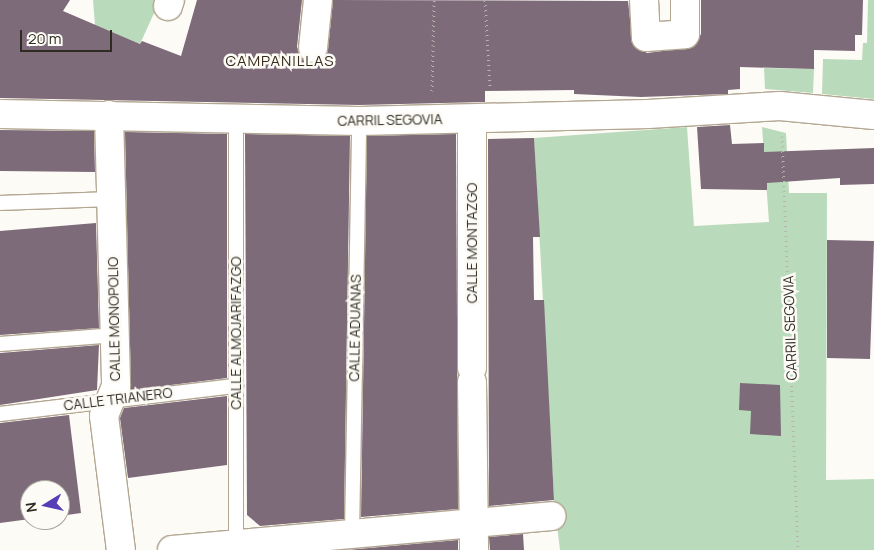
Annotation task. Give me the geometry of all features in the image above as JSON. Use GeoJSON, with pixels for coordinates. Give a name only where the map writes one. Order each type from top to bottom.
{"type":"FeatureCollection","features":[{"type":"Feature","properties":{"kind":"street"},"geometry":{"type":"LineString","coordinates":[[313,48],[318,0]]}},
{"type":"Feature","properties":{"kind":"street"},"geometry":{"type":"LineString","coordinates":[[644,0],[646,38],[685,34],[685,0]]}},
{"type":"Feature","properties":{"kind":"street","name":"CARRIL SEGOVIA"},"geometry":{"type":"LineString","coordinates":[[0,114],[108,115],[236,122],[359,121],[648,114],[780,106],[874,115]]}},
{"type":"Feature","properties":{"kind":"street","name":"CALLE MONOPOLIO"},"geometry":{"type":"LineString","coordinates":[[108,115],[112,199],[116,386],[104,416],[121,550]]}},
{"type":"Feature","properties":{"kind":"street","name":"CALLE MONTAZGO"},"geometry":{"type":"LineString","coordinates":[[474,550],[472,522],[472,375],[481,118]]}},
{"type":"Feature","properties":{"kind":"street"},"geometry":{"type":"LineString","coordinates":[[172,550],[236,544],[318,544],[352,534],[551,516]]}},
{"type":"Feature","properties":{"kind":"lane","name":"CALLE ADUANAS"},"geometry":{"type":"LineString","coordinates":[[352,534],[359,121]]}},
{"type":"Feature","properties":{"kind":"lane","name":"CALLE ALMOJARIFAZGO"},"geometry":{"type":"LineString","coordinates":[[236,122],[236,544]]}},
{"type":"Feature","properties":{"kind":"lane"},"geometry":{"type":"LineString","coordinates":[[0,203],[112,199]]}},
{"type":"Feature","properties":{"kind":"lane"},"geometry":{"type":"LineString","coordinates":[[0,344],[116,335]]}},
{"type":"Feature","properties":{"kind":"lane","name":"CALLE TRIANERO"},"geometry":{"type":"LineString","coordinates":[[0,414],[236,386]]}},
{"type":"Feature","properties":{"kind":"path"},"geometry":{"type":"LineString","coordinates":[[431,119],[434,0]]}},
{"type":"Feature","properties":{"kind":"path"},"geometry":{"type":"LineString","coordinates":[[481,118],[484,0]]}},
{"type":"Feature","properties":{"kind":"path","name":"CARRIL SEGOVIA"},"geometry":{"type":"LineString","coordinates":[[780,106],[798,550]]}},
{"type":"Feature","properties":{"kind":"green space"},"geometry":{"type":"Polygon","coordinates":[[[93,0],[160,0],[140,44],[95,25],[93,0]]]}},
{"type":"Feature","properties":{"kind":"green space"},"geometry":{"type":"Polygon","coordinates":[[[868,0],[874,0],[874,99],[822,94],[823,59],[862,60],[863,43],[867,43],[868,0]]]}},
{"type":"Feature","properties":{"kind":"green space"},"geometry":{"type":"Polygon","coordinates":[[[764,68],[814,69],[813,93],[765,89],[764,68]]]}},
{"type":"Feature","properties":{"kind":"green space"},"geometry":{"type":"Polygon","coordinates":[[[687,127],[694,226],[769,222],[762,127],[786,133],[789,193],[827,193],[826,480],[874,479],[874,550],[560,550],[554,500],[534,138],[687,127]]]}},
{"type":"Feature","properties":{"kind":"building"},"geometry":{"type":"Polygon","coordinates":[[[0,0],[70,0],[63,11],[140,44],[142,41],[181,56],[197,0],[302,0],[297,47],[303,60],[312,64],[320,62],[328,50],[333,0],[628,1],[633,45],[647,53],[694,47],[701,34],[701,0],[863,0],[862,35],[855,35],[855,51],[814,50],[814,69],[740,67],[740,89],[728,90],[728,94],[641,97],[574,94],[574,90],[485,91],[485,102],[359,105],[0,98],[0,0]]]}},
{"type":"Feature","properties":{"kind":"building"},"geometry":{"type":"Polygon","coordinates":[[[730,125],[732,144],[764,143],[764,152],[874,148],[874,184],[840,185],[840,178],[767,183],[767,190],[701,189],[697,127],[730,125]]]}},
{"type":"Feature","properties":{"kind":"building"},"geometry":{"type":"Polygon","coordinates":[[[0,130],[94,131],[95,172],[0,171],[0,130]]]}},
{"type":"Feature","properties":{"kind":"building"},"geometry":{"type":"Polygon","coordinates":[[[125,132],[227,134],[227,378],[131,390],[125,132]]]}},
{"type":"Feature","properties":{"kind":"building"},"geometry":{"type":"Polygon","coordinates":[[[245,134],[350,136],[344,519],[260,526],[247,515],[245,134]]]}},
{"type":"Feature","properties":{"kind":"building"},"geometry":{"type":"Polygon","coordinates":[[[456,134],[458,509],[361,517],[367,136],[456,134]]]}},
{"type":"Feature","properties":{"kind":"building"},"geometry":{"type":"Polygon","coordinates":[[[534,138],[540,237],[533,237],[534,300],[544,300],[554,500],[489,506],[488,139],[534,138]]]}},
{"type":"Feature","properties":{"kind":"building"},"geometry":{"type":"Polygon","coordinates":[[[96,223],[99,328],[0,335],[0,231],[96,223]]]}},
{"type":"Feature","properties":{"kind":"building"},"geometry":{"type":"Polygon","coordinates":[[[827,240],[874,241],[870,359],[827,358],[827,240]]]}},
{"type":"Feature","properties":{"kind":"building"},"geometry":{"type":"Polygon","coordinates":[[[99,345],[97,390],[0,405],[0,353],[99,345]]]}},
{"type":"Feature","properties":{"kind":"building"},"geometry":{"type":"Polygon","coordinates":[[[740,383],[780,385],[781,436],[750,434],[751,411],[739,410],[740,383]]]}},
{"type":"Feature","properties":{"kind":"building"},"geometry":{"type":"Polygon","coordinates":[[[227,396],[227,465],[128,478],[120,418],[124,408],[227,396]]]}},
{"type":"Feature","properties":{"kind":"building"},"geometry":{"type":"Polygon","coordinates":[[[69,415],[81,513],[70,515],[70,480],[20,480],[20,520],[0,523],[0,423],[69,415]]]}},
{"type":"Feature","properties":{"kind":"building"},"geometry":{"type":"Polygon","coordinates":[[[523,534],[524,550],[490,550],[489,537],[523,534]]]}},
{"type":"Feature","properties":{"kind":"building"},"geometry":{"type":"Polygon","coordinates":[[[458,540],[458,550],[347,550],[458,540]]]}},
{"type":"Feature","properties":{"kind":"district","name":"CAMPANILLAS"},"geometry":{"type":"Point","coordinates":[280,61]}}]}
